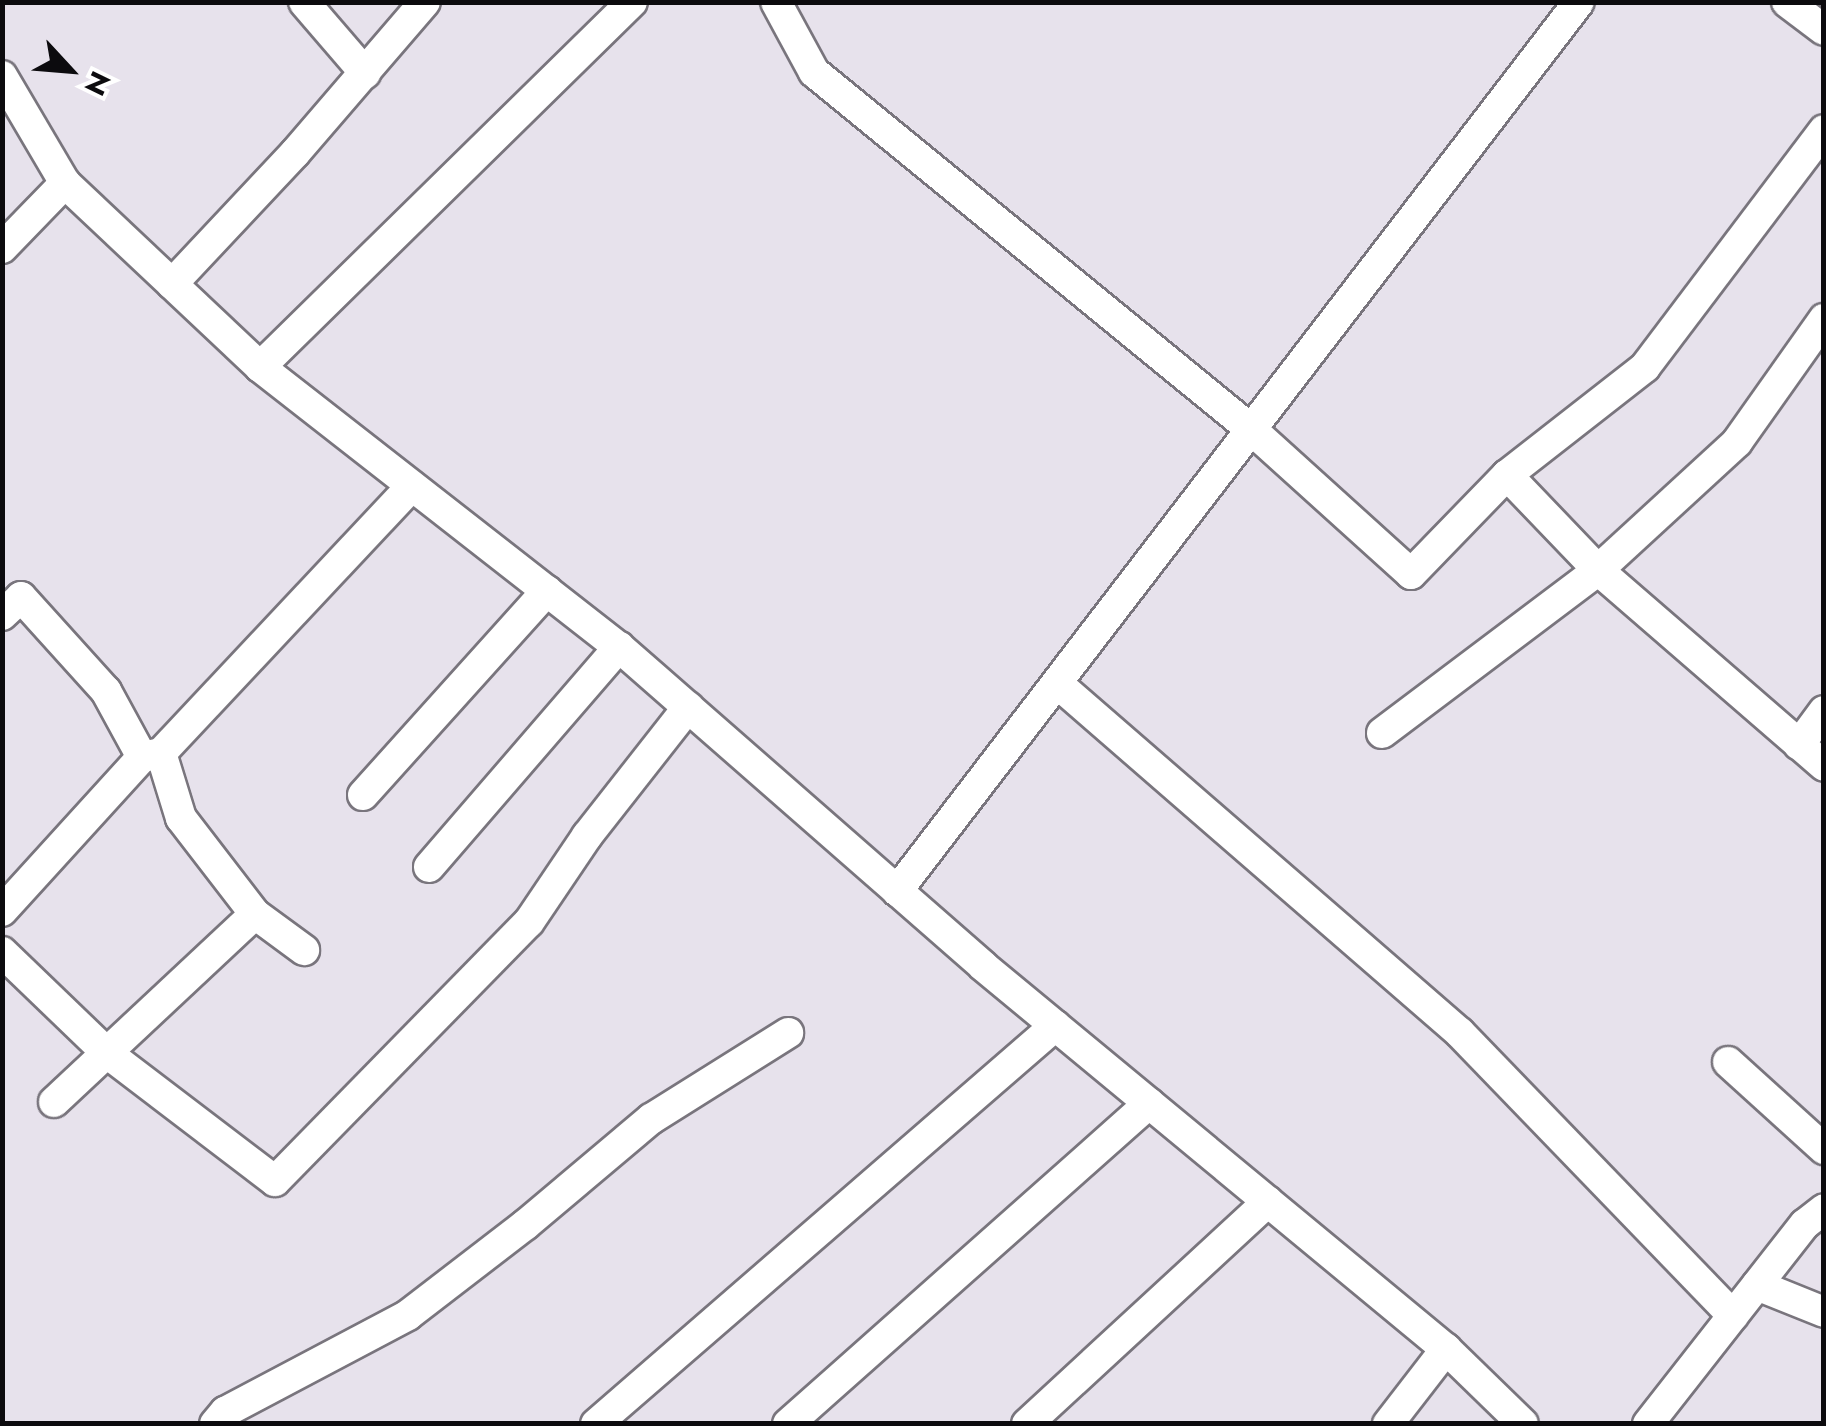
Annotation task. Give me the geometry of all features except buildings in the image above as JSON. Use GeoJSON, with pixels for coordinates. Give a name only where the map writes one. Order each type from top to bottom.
{"type":"FeatureCollection","features":[{"type":"Feature","properties":{"kind":"street"},"geometry":{"type":"LineString","coordinates":[[304,2],[365,73]]}},
{"type":"Feature","properties":{"kind":"street"},"geometry":{"type":"LineString","coordinates":[[172,284],[425,2]]}},
{"type":"Feature","properties":{"kind":"street"},"geometry":{"type":"LineString","coordinates":[[260,368],[632,2]]}},
{"type":"Feature","properties":{"kind":"street"},"geometry":{"type":"LineString","coordinates":[[776,2],[814,72],[1252,430],[1411,574],[1507,475],[1645,367],[1824,130]]}},
{"type":"Feature","properties":{"kind":"street"},"geometry":{"type":"LineString","coordinates":[[897,891],[1580,2]]}},
{"type":"Feature","properties":{"kind":"street"},"geometry":{"type":"LineString","coordinates":[[1787,2],[1824,30]]}},
{"type":"Feature","properties":{"kind":"street"},"geometry":{"type":"LineString","coordinates":[[2,76],[64,183],[260,368],[619,646],[897,891],[1446,1349],[1523,1424]]}},
{"type":"Feature","properties":{"kind":"street"},"geometry":{"type":"LineString","coordinates":[[2,248],[64,183]]}},
{"type":"Feature","properties":{"kind":"street"},"geometry":{"type":"LineString","coordinates":[[1382,733],[1598,570],[1737,442],[1824,318]]}},
{"type":"Feature","properties":{"kind":"street"},"geometry":{"type":"LineString","coordinates":[[1507,475],[1598,570],[1824,766]]}},
{"type":"Feature","properties":{"kind":"street"},"geometry":{"type":"LineString","coordinates":[[2,911],[412,486]]}},
{"type":"Feature","properties":{"kind":"street"},"geometry":{"type":"LineString","coordinates":[[363,795],[548,591]]}},
{"type":"Feature","properties":{"kind":"street"},"geometry":{"type":"LineString","coordinates":[[3,613],[22,597],[106,691],[151,755],[181,818],[254,914],[304,950]]}},
{"type":"Feature","properties":{"kind":"street"},"geometry":{"type":"LineString","coordinates":[[429,867],[619,646]]}},
{"type":"Feature","properties":{"kind":"street"},"geometry":{"type":"LineString","coordinates":[[1058,684],[1460,1032],[1733,1316]]}},
{"type":"Feature","properties":{"kind":"street"},"geometry":{"type":"LineString","coordinates":[[2,952],[107,1053],[274,1181],[529,922],[587,836],[688,707]]}},
{"type":"Feature","properties":{"kind":"street"},"geometry":{"type":"LineString","coordinates":[[1800,746],[1824,711]]}},
{"type":"Feature","properties":{"kind":"street"},"geometry":{"type":"LineString","coordinates":[[54,1102],[254,914]]}},
{"type":"Feature","properties":{"kind":"street"},"geometry":{"type":"LineString","coordinates":[[596,1424],[1056,1026]]}},
{"type":"Feature","properties":{"kind":"street"},"geometry":{"type":"LineString","coordinates":[[214,1424],[225,1412],[408,1315],[525,1226],[651,1119],[788,1033]]}},
{"type":"Feature","properties":{"kind":"street"},"geometry":{"type":"LineString","coordinates":[[1728,1062],[1824,1149]]}},
{"type":"Feature","properties":{"kind":"street"},"geometry":{"type":"LineString","coordinates":[[788,1424],[1149,1104]]}},
{"type":"Feature","properties":{"kind":"street"},"geometry":{"type":"LineString","coordinates":[[1027,1424],[1268,1202]]}},
{"type":"Feature","properties":{"kind":"street"},"geometry":{"type":"LineString","coordinates":[[1648,1424],[1806,1224],[1824,1209]]}},
{"type":"Feature","properties":{"kind":"street"},"geometry":{"type":"LineString","coordinates":[[1757,1285],[1824,1312]]}},
{"type":"Feature","properties":{"kind":"street"},"geometry":{"type":"LineString","coordinates":[[1388,1424],[1446,1349]]}}]}
